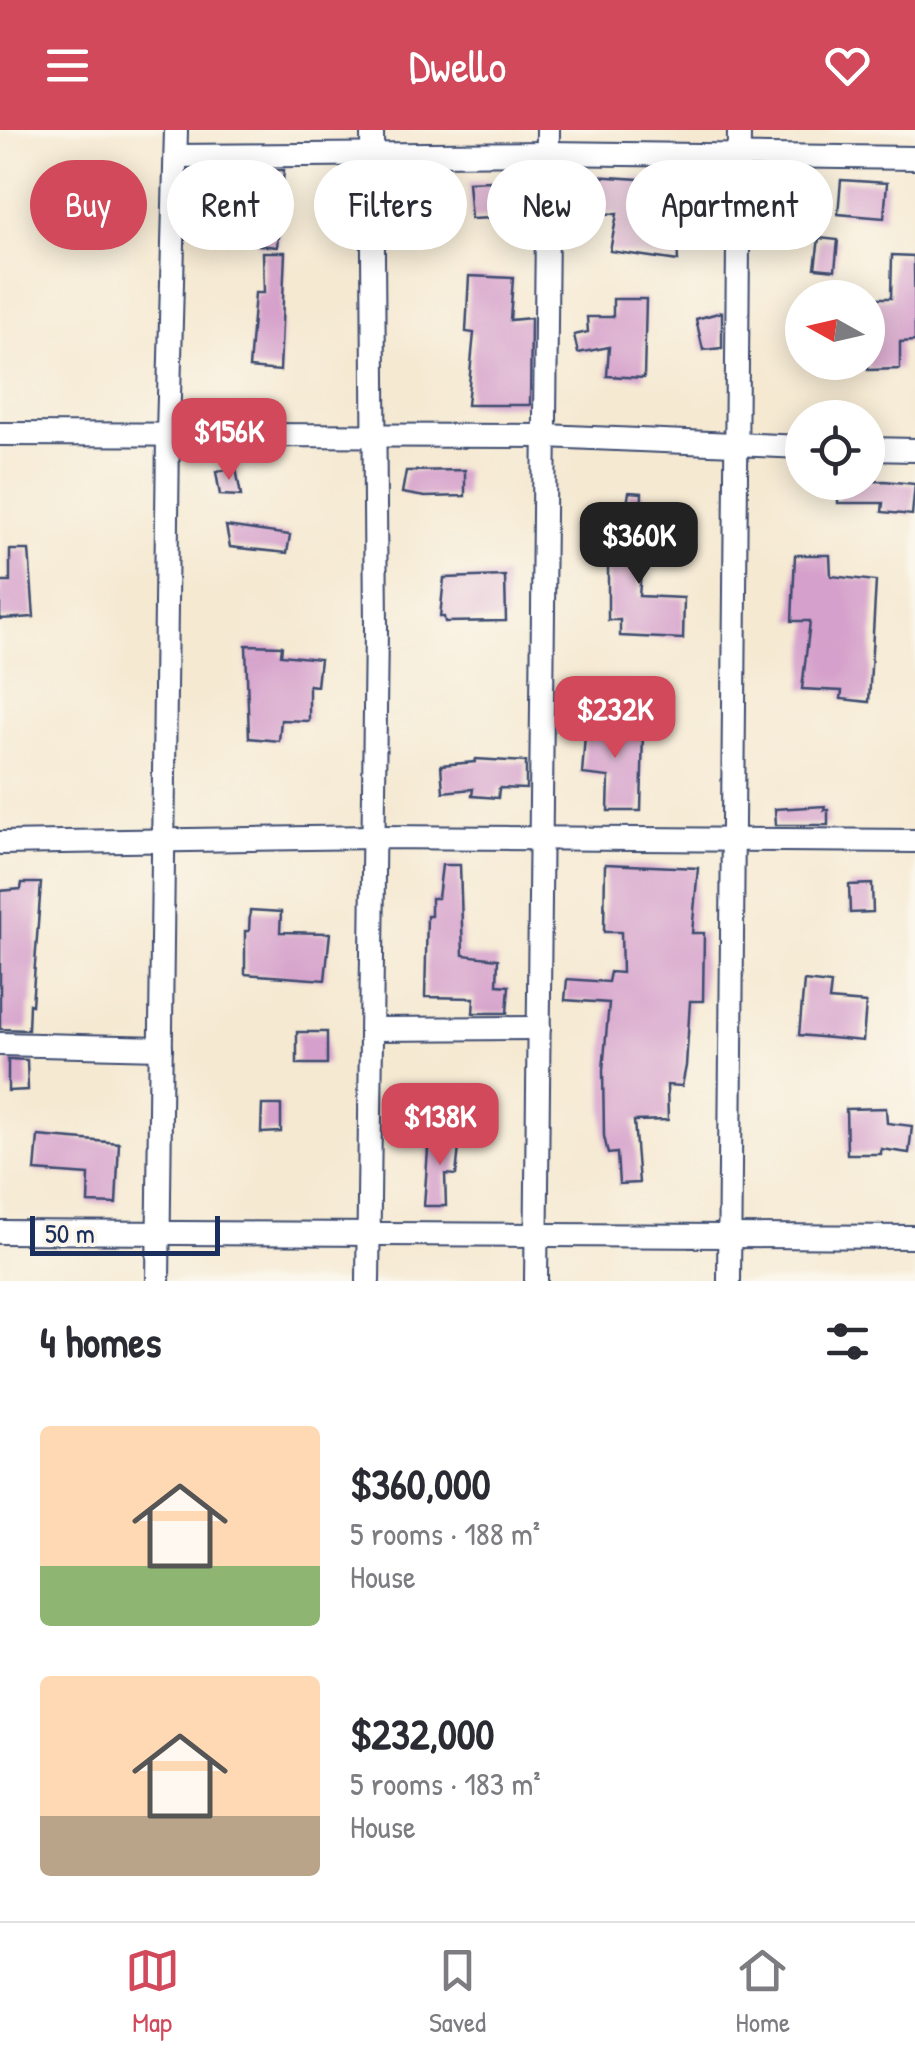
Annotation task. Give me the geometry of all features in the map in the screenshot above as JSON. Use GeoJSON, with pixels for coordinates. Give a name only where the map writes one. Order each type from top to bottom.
{"type":"FeatureCollection","features":[{"type":"Feature","properties":{"kind":"street"},"geometry":{"type":"LineString","coordinates":[[158,1281],[168,434],[176,130]]}},
{"type":"Feature","properties":{"kind":"street"},"geometry":{"type":"LineString","coordinates":[[368,1281],[376,435],[372,130]]}},
{"type":"Feature","properties":{"kind":"street"},"geometry":{"type":"LineString","coordinates":[[730,1281],[738,130]]}},
{"type":"Feature","properties":{"kind":"street"},"geometry":{"type":"LineString","coordinates":[[176,156],[371,155],[548,142],[738,157],[915,158]]}},
{"type":"Feature","properties":{"kind":"street"},"geometry":{"type":"LineString","coordinates":[[536,1281],[548,142]]}},
{"type":"Feature","properties":{"kind":"street"},"geometry":{"type":"LineString","coordinates":[[0,434],[545,436],[785,446]]}},
{"type":"Feature","properties":{"kind":"street"},"geometry":{"type":"LineString","coordinates":[[885,449],[915,450]]}},
{"type":"Feature","properties":{"kind":"street"},"geometry":{"type":"LineString","coordinates":[[0,843],[374,837],[915,841]]}},
{"type":"Feature","properties":{"kind":"street"},"geometry":{"type":"LineString","coordinates":[[372,1029],[538,1028]]}},
{"type":"Feature","properties":{"kind":"street"},"geometry":{"type":"LineString","coordinates":[[0,1044],[160,1048]]}},
{"type":"Feature","properties":{"kind":"street"},"geometry":{"type":"LineString","coordinates":[[0,1232],[915,1237]]}},
{"type":"Feature","properties":{"kind":"building"},"geometry":{"type":"Polygon","coordinates":[[[606,177],[626,178],[626,250],[677,250],[678,261],[610,251],[617,214],[606,214],[606,177]]]}},
{"type":"Feature","properties":{"kind":"building"},"geometry":{"type":"Polygon","coordinates":[[[841,180],[887,183],[884,218],[838,214],[841,180]]]}},
{"type":"Feature","properties":{"kind":"building"},"geometry":{"type":"Polygon","coordinates":[[[487,181],[487,218],[471,219],[468,182],[487,181]]]}},
{"type":"Feature","properties":{"kind":"building"},"geometry":{"type":"Polygon","coordinates":[[[833,239],[838,240],[835,270],[815,268],[817,250],[833,250],[833,239]]]}},
{"type":"Feature","properties":{"kind":"building"},"geometry":{"type":"Polygon","coordinates":[[[263,252],[285,252],[280,371],[249,368],[255,293],[264,293],[263,252]]]}},
{"type":"Feature","properties":{"kind":"building"},"geometry":{"type":"Polygon","coordinates":[[[892,255],[914,256],[915,341],[900,342],[900,369],[885,369],[885,298],[891,298],[892,255]]]}},
{"type":"Feature","properties":{"kind":"building"},"geometry":{"type":"Polygon","coordinates":[[[469,276],[513,278],[510,320],[531,318],[530,405],[467,405],[474,333],[466,332],[469,276]]]}},
{"type":"Feature","properties":{"kind":"building"},"geometry":{"type":"Polygon","coordinates":[[[613,299],[646,299],[644,378],[607,376],[609,347],[578,353],[574,335],[588,332],[587,317],[613,317],[613,299]]]}},
{"type":"Feature","properties":{"kind":"building"},"geometry":{"type":"Polygon","coordinates":[[[722,312],[722,348],[703,350],[696,319],[722,312]]]}},
{"type":"Feature","properties":{"kind":"building"},"geometry":{"type":"Polygon","coordinates":[[[236,468],[241,496],[220,495],[216,472],[236,468]]]}},
{"type":"Feature","properties":{"kind":"building"},"geometry":{"type":"Polygon","coordinates":[[[465,470],[465,496],[402,493],[406,471],[465,470]]]}},
{"type":"Feature","properties":{"kind":"building"},"geometry":{"type":"Polygon","coordinates":[[[885,481],[915,484],[912,515],[882,512],[883,503],[838,503],[885,500],[885,481]]]}},
{"type":"Feature","properties":{"kind":"building"},"geometry":{"type":"Polygon","coordinates":[[[629,492],[642,493],[641,525],[645,526],[639,596],[684,598],[683,639],[620,636],[620,620],[608,620],[608,554],[619,555],[629,492]]]}},
{"type":"Feature","properties":{"kind":"building"},"geometry":{"type":"Polygon","coordinates":[[[226,526],[290,535],[287,553],[230,547],[226,526]]]}},
{"type":"Feature","properties":{"kind":"building"},"geometry":{"type":"Polygon","coordinates":[[[10,550],[29,550],[34,617],[0,619],[0,582],[10,582],[10,550]]]}},
{"type":"Feature","properties":{"kind":"building"},"geometry":{"type":"Polygon","coordinates":[[[795,555],[830,555],[831,576],[876,581],[869,702],[841,699],[842,691],[802,689],[810,621],[792,621],[795,555]]]}},
{"type":"Feature","properties":{"kind":"building"},"geometry":{"type":"Polygon","coordinates":[[[505,576],[506,621],[445,622],[440,617],[444,578],[505,576]]]}},
{"type":"Feature","properties":{"kind":"building"},"geometry":{"type":"Polygon","coordinates":[[[246,645],[282,646],[281,655],[320,659],[317,686],[309,685],[309,721],[281,720],[279,741],[249,738],[246,645]]]}},
{"type":"Feature","properties":{"kind":"building"},"geometry":{"type":"Polygon","coordinates":[[[587,709],[608,711],[606,731],[643,731],[641,811],[608,811],[609,777],[582,774],[587,709]]]}},
{"type":"Feature","properties":{"kind":"building"},"geometry":{"type":"Polygon","coordinates":[[[476,759],[526,762],[526,789],[499,788],[498,798],[472,796],[473,789],[443,792],[441,765],[476,759]]]}},
{"type":"Feature","properties":{"kind":"building"},"geometry":{"type":"Polygon","coordinates":[[[825,806],[828,825],[776,825],[775,809],[825,806]]]}},
{"type":"Feature","properties":{"kind":"building"},"geometry":{"type":"Polygon","coordinates":[[[605,864],[698,868],[692,933],[704,933],[703,1001],[690,1001],[686,1066],[682,1086],[667,1085],[668,1120],[634,1121],[639,1183],[619,1184],[617,1153],[608,1154],[604,1136],[603,1070],[609,1003],[565,1000],[567,979],[608,982],[610,972],[622,973],[621,932],[604,932],[605,864]]]}},
{"type":"Feature","properties":{"kind":"building"},"geometry":{"type":"Polygon","coordinates":[[[442,865],[460,865],[463,955],[498,959],[497,985],[509,986],[507,1013],[473,1013],[474,998],[425,997],[427,916],[431,916],[431,898],[438,898],[442,865]]]}},
{"type":"Feature","properties":{"kind":"building"},"geometry":{"type":"Polygon","coordinates":[[[22,883],[41,883],[32,1005],[29,1004],[28,1030],[0,1029],[0,891],[21,889],[22,883]]]}},
{"type":"Feature","properties":{"kind":"building"},"geometry":{"type":"Polygon","coordinates":[[[872,884],[873,912],[850,913],[849,885],[872,884]]]}},
{"type":"Feature","properties":{"kind":"building"},"geometry":{"type":"Polygon","coordinates":[[[250,910],[281,912],[280,932],[330,933],[325,980],[245,974],[245,931],[249,931],[250,910]]]}},
{"type":"Feature","properties":{"kind":"building"},"geometry":{"type":"Polygon","coordinates":[[[804,981],[831,984],[829,1000],[866,1003],[863,1041],[799,1035],[804,981]]]}},
{"type":"Feature","properties":{"kind":"building"},"geometry":{"type":"Polygon","coordinates":[[[297,1032],[327,1032],[327,1064],[297,1064],[297,1032]]]}},
{"type":"Feature","properties":{"kind":"building"},"geometry":{"type":"Polygon","coordinates":[[[8,1059],[27,1060],[28,1090],[8,1091],[8,1059]]]}},
{"type":"Feature","properties":{"kind":"building"},"geometry":{"type":"Polygon","coordinates":[[[262,1105],[281,1105],[281,1132],[261,1133],[262,1105]]]}},
{"type":"Feature","properties":{"kind":"building"},"geometry":{"type":"Polygon","coordinates":[[[886,1108],[887,1123],[912,1126],[909,1153],[881,1149],[881,1154],[847,1154],[846,1109],[886,1108]]]}},
{"type":"Feature","properties":{"kind":"building"},"geometry":{"type":"Polygon","coordinates":[[[429,1135],[460,1138],[456,1175],[445,1174],[446,1206],[424,1206],[429,1135]]]}},
{"type":"Feature","properties":{"kind":"building"},"geometry":{"type":"Polygon","coordinates":[[[38,1136],[119,1143],[116,1204],[88,1203],[89,1175],[35,1171],[38,1136]]]}}]}
